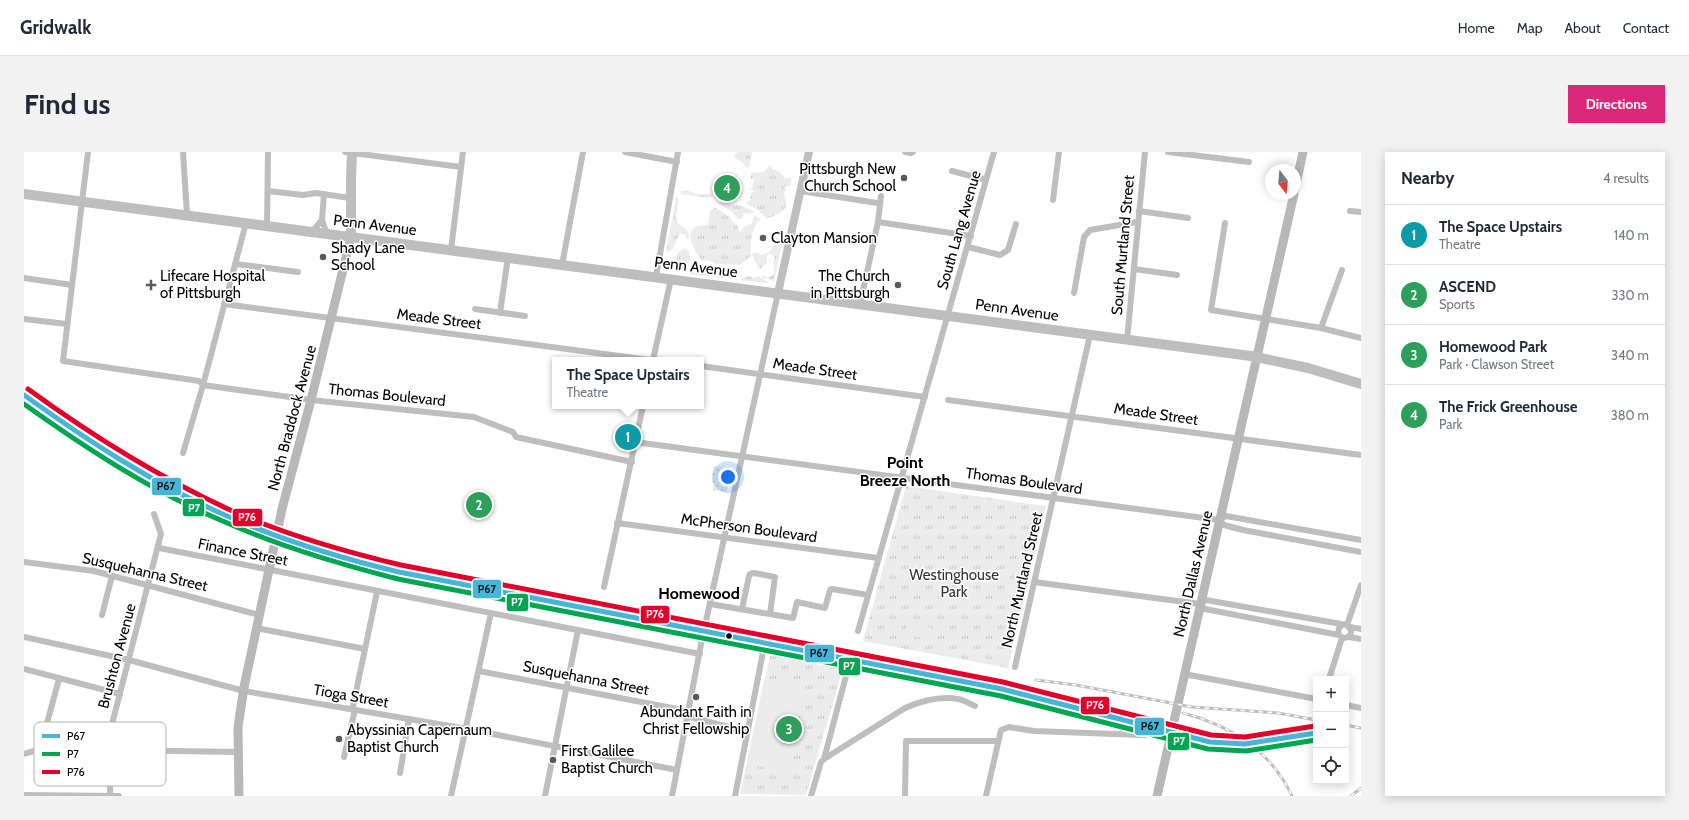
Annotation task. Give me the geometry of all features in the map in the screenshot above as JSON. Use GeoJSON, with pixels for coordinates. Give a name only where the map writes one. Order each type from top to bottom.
{"type":"FeatureCollection","features":[{"type":"Feature","properties":{"kind":"main road"},"geometry":{"type":"LineString","coordinates":[[350,152],[351,237]]}},
{"type":"Feature","properties":{"kind":"main road"},"geometry":{"type":"LineString","coordinates":[[1300,164],[1303,152]]}},
{"type":"Feature","properties":{"kind":"main road","name":"Penn Avenue"},"geometry":{"type":"LineString","coordinates":[[24,194],[1256,357],[1308,368],[1361,384]]}},
{"type":"Feature","properties":{"kind":"main road","name":"North Dallas Avenue"},"geometry":{"type":"LineString","coordinates":[[1157,796],[1293,200]]}},
{"type":"Feature","properties":{"kind":"main road","name":"North Braddock Avenue"},"geometry":{"type":"LineString","coordinates":[[239,796],[238,727],[256,628],[282,509],[332,318],[351,237]]}},
{"type":"Feature","properties":{"kind":"street"},"geometry":{"type":"LineString","coordinates":[[24,319],[67,324],[88,152]]}},
{"type":"Feature","properties":{"kind":"street"},"geometry":{"type":"LineString","coordinates":[[183,152],[187,216]]}},
{"type":"Feature","properties":{"kind":"street"},"geometry":{"type":"LineString","coordinates":[[267,226],[268,152]]}},
{"type":"Feature","properties":{"kind":"street"},"geometry":{"type":"LineString","coordinates":[[350,152],[461,167]]}},
{"type":"Feature","properties":{"kind":"street"},"geometry":{"type":"LineString","coordinates":[[451,250],[463,152]]}},
{"type":"Feature","properties":{"kind":"street"},"geometry":{"type":"LineString","coordinates":[[562,264],[583,152]]}},
{"type":"Feature","properties":{"kind":"street"},"geometry":{"type":"LineString","coordinates":[[625,152],[676,162]]}},
{"type":"Feature","properties":{"kind":"street"},"geometry":{"type":"LineString","coordinates":[[656,277],[678,152]]}},
{"type":"Feature","properties":{"kind":"street"},"geometry":{"type":"LineString","coordinates":[[672,796],[710,604],[809,152]]}},
{"type":"Feature","properties":{"kind":"street"},"geometry":{"type":"LineString","coordinates":[[905,152],[913,152]]}},
{"type":"Feature","properties":{"kind":"street","name":"South Lang Avenue"},"geometry":{"type":"LineString","coordinates":[[858,631],[994,152]]}},
{"type":"Feature","properties":{"kind":"street"},"geometry":{"type":"LineString","coordinates":[[1053,200],[1059,152]]}},
{"type":"Feature","properties":{"kind":"street","name":"South Murtland Street"},"geometry":{"type":"LineString","coordinates":[[1127,340],[1137,222],[1145,152]]}},
{"type":"Feature","properties":{"kind":"street"},"geometry":{"type":"LineString","coordinates":[[1168,152],[1249,162]]}},
{"type":"Feature","properties":{"kind":"street"},"geometry":{"type":"LineString","coordinates":[[952,171],[986,180]]}},
{"type":"Feature","properties":{"kind":"street"},"geometry":{"type":"LineString","coordinates":[[801,191],[878,203]]}},
{"type":"Feature","properties":{"kind":"street"},"geometry":{"type":"LineString","coordinates":[[268,193],[303,195],[324,194],[350,198]]}},
{"type":"Feature","properties":{"kind":"street"},"geometry":{"type":"LineString","coordinates":[[324,194],[322,220],[327,234]]}},
{"type":"Feature","properties":{"kind":"street"},"geometry":{"type":"LineString","coordinates":[[860,304],[878,222],[881,196]]}},
{"type":"Feature","properties":{"kind":"street"},"geometry":{"type":"LineString","coordinates":[[1139,211],[1188,218]]}},
{"type":"Feature","properties":{"kind":"street"},"geometry":{"type":"LineString","coordinates":[[1350,211],[1361,212]]}},
{"type":"Feature","properties":{"kind":"street"},"geometry":{"type":"LineString","coordinates":[[312,232],[322,220]]}},
{"type":"Feature","properties":{"kind":"street"},"geometry":{"type":"LineString","coordinates":[[878,222],[971,236]]}},
{"type":"Feature","properties":{"kind":"street"},"geometry":{"type":"LineString","coordinates":[[1074,293],[1086,233],[1090,230],[1137,222]]}},
{"type":"Feature","properties":{"kind":"street"},"geometry":{"type":"LineString","coordinates":[[183,453],[203,386],[246,223]]}},
{"type":"Feature","properties":{"kind":"street"},"geometry":{"type":"LineString","coordinates":[[1225,223],[1211,310],[1321,328],[1361,338]]}},
{"type":"Feature","properties":{"kind":"street"},"geometry":{"type":"LineString","coordinates":[[968,247],[1000,255],[1008,250],[1016,224]]}},
{"type":"Feature","properties":{"kind":"street"},"geometry":{"type":"LineString","coordinates":[[500,313],[508,257]]}},
{"type":"Feature","properties":{"kind":"street"},"geometry":{"type":"LineString","coordinates":[[236,264],[298,272]]}},
{"type":"Feature","properties":{"kind":"street"},"geometry":{"type":"LineString","coordinates":[[1134,269],[1177,275]]}},
{"type":"Feature","properties":{"kind":"street"},"geometry":{"type":"LineString","coordinates":[[1321,328],[1342,270]]}},
{"type":"Feature","properties":{"kind":"street"},"geometry":{"type":"LineString","coordinates":[[24,278],[72,285]]}},
{"type":"Feature","properties":{"kind":"street"},"geometry":{"type":"LineString","coordinates":[[652,357],[671,279]]}},
{"type":"Feature","properties":{"kind":"street","name":"Meade Street"},"geometry":{"type":"LineString","coordinates":[[224,304],[628,357]]}},
{"type":"Feature","properties":{"kind":"street"},"geometry":{"type":"LineString","coordinates":[[475,309],[526,316]]}},
{"type":"Feature","properties":{"kind":"street","name":"Thomas Boulevard"},"geometry":{"type":"LineString","coordinates":[[67,324],[63,361],[199,381],[203,386],[311,400],[474,418],[513,432],[516,437],[632,462]]}},
{"type":"Feature","properties":{"kind":"street","name":"North Murtland Street"},"geometry":{"type":"LineString","coordinates":[[1015,667],[1090,334]]}},
{"type":"Feature","properties":{"kind":"street","name":"Meade Street"},"geometry":{"type":"LineString","coordinates":[[704,366],[924,397]]}},
{"type":"Feature","properties":{"kind":"street","name":"Meade Street"},"geometry":{"type":"LineString","coordinates":[[948,400],[1361,456]]}},
{"type":"Feature","properties":{"kind":"street"},"geometry":{"type":"LineString","coordinates":[[604,587],[642,409]]}},
{"type":"Feature","properties":{"kind":"street","name":"Thomas Boulevard"},"geometry":{"type":"LineString","coordinates":[[635,442],[1219,520],[1226,516],[1361,540]]}},
{"type":"Feature","properties":{"kind":"street","name":"Brushton Avenue"},"geometry":{"type":"LineString","coordinates":[[113,722],[159,548],[161,534],[154,514]]}},
{"type":"Feature","properties":{"kind":"street","name":"Thomas Boulevard"},"geometry":{"type":"LineString","coordinates":[[1219,520],[1224,525],[1242,530],[1361,552]]}},
{"type":"Feature","properties":{"kind":"street","name":"McPherson Boulevard"},"geometry":{"type":"LineString","coordinates":[[617,523],[878,558]]}},
{"type":"Feature","properties":{"kind":"street","name":"Finance Street"},"geometry":{"type":"LineString","coordinates":[[159,548],[377,592],[700,654]]}},
{"type":"Feature","properties":{"kind":"street","name":"Susquehanna Street"},"geometry":{"type":"LineString","coordinates":[[24,562],[94,571],[259,615]]}},
{"type":"Feature","properties":{"kind":"street"},"geometry":{"type":"LineString","coordinates":[[742,609],[749,576],[754,572],[775,577],[770,614]]}},
{"type":"Feature","properties":{"kind":"street"},"geometry":{"type":"LineString","coordinates":[[102,614],[112,576]]}},
{"type":"Feature","properties":{"kind":"street"},"geometry":{"type":"LineString","coordinates":[[1034,582],[1200,604],[1206,600],[1361,629]]}},
{"type":"Feature","properties":{"kind":"street"},"geometry":{"type":"LineString","coordinates":[[1343,637],[1338,630],[1346,626],[1361,585]]}},
{"type":"Feature","properties":{"kind":"street"},"geometry":{"type":"LineString","coordinates":[[710,604],[793,618],[797,602],[825,608],[830,590],[832,589],[868,595]]}},
{"type":"Feature","properties":{"kind":"street"},"geometry":{"type":"LineString","coordinates":[[344,757],[354,714],[353,710],[377,592]]}},
{"type":"Feature","properties":{"kind":"street"},"geometry":{"type":"LineString","coordinates":[[1200,604],[1204,609],[1343,637],[1361,639]]}},
{"type":"Feature","properties":{"kind":"street"},"geometry":{"type":"LineString","coordinates":[[1270,622],[1272,612]]}},
{"type":"Feature","properties":{"kind":"street"},"geometry":{"type":"LineString","coordinates":[[451,796],[491,613]]}},
{"type":"Feature","properties":{"kind":"street"},"geometry":{"type":"LineString","coordinates":[[1329,676],[1343,637],[1351,632],[1346,626]]}},
{"type":"Feature","properties":{"kind":"street"},"geometry":{"type":"LineString","coordinates":[[256,628],[365,649]]}},
{"type":"Feature","properties":{"kind":"street"},"geometry":{"type":"LineString","coordinates":[[545,796],[578,630]]}},
{"type":"Feature","properties":{"kind":"street","name":"Tioga Street"},"geometry":{"type":"LineString","coordinates":[[24,637],[129,660],[244,691],[465,728],[677,770]]}},
{"type":"Feature","properties":{"kind":"street"},"geometry":{"type":"LineString","coordinates":[[735,796],[763,652]]}},
{"type":"Feature","properties":{"kind":"street"},"geometry":{"type":"LineString","coordinates":[[24,669],[120,694]]}},
{"type":"Feature","properties":{"kind":"street","name":"Susquehanna Street"},"geometry":{"type":"LineString","coordinates":[[479,671],[688,714],[747,732]]}},
{"type":"Feature","properties":{"kind":"street"},"geometry":{"type":"LineString","coordinates":[[1184,674],[1313,698]]}},
{"type":"Feature","properties":{"kind":"street"},"geometry":{"type":"LineString","coordinates":[[812,796],[821,762],[824,759],[846,676]]}},
{"type":"Feature","properties":{"kind":"street"},"geometry":{"type":"LineString","coordinates":[[47,722],[59,678]]}},
{"type":"Feature","properties":{"kind":"street"},"geometry":{"type":"LineString","coordinates":[[824,759],[905,708],[916,703],[933,699],[957,699],[975,706]]}},
{"type":"Feature","properties":{"kind":"street"},"geometry":{"type":"LineString","coordinates":[[1349,706],[1361,708]]}},
{"type":"Feature","properties":{"kind":"street"},"geometry":{"type":"LineString","coordinates":[[400,773],[409,719]]}},
{"type":"Feature","properties":{"kind":"street"},"geometry":{"type":"LineString","coordinates":[[986,796],[1001,730],[1009,727],[1034,731],[1170,736]]}},
{"type":"Feature","properties":{"kind":"street"},"geometry":{"type":"LineString","coordinates":[[905,796],[906,741],[998,741]]}},
{"type":"Feature","properties":{"kind":"street"},"geometry":{"type":"LineString","coordinates":[[24,754],[34,751]]}},
{"type":"Feature","properties":{"kind":"street"},"geometry":{"type":"LineString","coordinates":[[166,751],[239,752]]}},
{"type":"Feature","properties":{"kind":"street"},"geometry":{"type":"LineString","coordinates":[[24,795],[119,796]]}},
{"type":"Feature","properties":{"kind":"green space"},"geometry":{"type":"Polygon","coordinates":[[[737,152],[752,152],[749,168],[745,167],[742,162],[734,157],[737,152]]]}},
{"type":"Feature","properties":{"kind":"green space"},"geometry":{"type":"Polygon","coordinates":[[[770,165],[772,169],[780,172],[785,178],[791,178],[791,185],[784,187],[786,190],[784,192],[786,205],[783,211],[766,219],[762,213],[746,202],[750,201],[751,194],[747,193],[752,193],[754,191],[748,188],[752,188],[754,180],[750,178],[751,173],[764,172],[770,165]]]}},
{"type":"Feature","properties":{"kind":"green space"},"geometry":{"type":"Polygon","coordinates":[[[720,189],[730,191],[723,194],[730,196],[733,201],[718,199],[717,197],[720,189]]]}},
{"type":"Feature","properties":{"kind":"green space"},"geometry":{"type":"Polygon","coordinates":[[[687,190],[696,194],[712,194],[712,196],[709,198],[681,194],[681,191],[687,190]]]}},
{"type":"Feature","properties":{"kind":"green space"},"geometry":{"type":"Polygon","coordinates":[[[676,198],[679,200],[676,216],[678,224],[687,230],[689,237],[688,240],[685,235],[680,233],[672,250],[666,253],[676,198]]]}},
{"type":"Feature","properties":{"kind":"green space"},"geometry":{"type":"Polygon","coordinates":[[[717,202],[742,206],[755,212],[749,214],[744,213],[742,219],[738,219],[732,212],[717,202]]]}},
{"type":"Feature","properties":{"kind":"green space"},"geometry":{"type":"Polygon","coordinates":[[[714,208],[730,217],[741,232],[744,227],[752,223],[754,215],[761,219],[753,231],[751,256],[740,265],[715,264],[708,260],[702,261],[694,248],[691,238],[693,229],[698,226],[708,225],[710,211],[714,208]]]}},
{"type":"Feature","properties":{"kind":"green space"},"geometry":{"type":"Polygon","coordinates":[[[776,238],[783,239],[773,281],[761,277],[764,276],[767,278],[774,274],[774,256],[771,254],[767,255],[767,263],[760,269],[754,260],[752,253],[758,253],[761,255],[765,254],[771,250],[773,246],[778,244],[775,240],[776,238]]]}},
{"type":"Feature","properties":{"kind":"green space"},"geometry":{"type":"Polygon","coordinates":[[[685,248],[689,252],[691,261],[684,267],[680,267],[676,257],[678,253],[685,248]]]}},
{"type":"Feature","properties":{"kind":"green space"},"geometry":{"type":"Polygon","coordinates":[[[691,271],[697,274],[708,271],[717,273],[725,278],[690,274],[691,271]]]}},
{"type":"Feature","properties":{"kind":"green space"},"geometry":{"type":"Polygon","coordinates":[[[749,276],[753,278],[758,276],[768,283],[738,280],[749,276]]]}},
{"type":"Feature","properties":{"kind":"green space"},"geometry":{"type":"Polygon","coordinates":[[[714,466],[732,468],[727,492],[713,490],[714,483],[712,482],[714,466]]]}},
{"type":"Feature","properties":{"kind":"green space","name":"Westinghouse Park"},"geometry":{"type":"Polygon","coordinates":[[[906,486],[1046,506],[1008,668],[863,641],[906,486]]]}},
{"type":"Feature","properties":{"kind":"green space"},"geometry":{"type":"Polygon","coordinates":[[[907,624],[931,627],[930,639],[905,635],[907,624]]]}},
{"type":"Feature","properties":{"kind":"green space"},"geometry":{"type":"Polygon","coordinates":[[[771,651],[844,665],[806,795],[740,794],[771,651]]]}},
{"type":"Feature","properties":{"kind":"green space"},"geometry":{"type":"Polygon","coordinates":[[[764,680],[803,688],[788,771],[747,764],[764,680]]]}},
{"type":"Feature","properties":{"kind":"railway"},"geometry":{"type":"LineString","coordinates":[[1036,680],[1076,685],[1192,707],[1278,713],[1313,719]]}},
{"type":"Feature","properties":{"kind":"railway"},"geometry":{"type":"LineString","coordinates":[[1183,713],[1217,725],[1247,742],[1261,753],[1273,766],[1292,796]]}},
{"type":"Feature","properties":{"kind":"railway"},"geometry":{"type":"LineString","coordinates":[[1349,726],[1361,728]]}},
{"type":"Feature","properties":{"kind":"railway"},"geometry":{"type":"LineString","coordinates":[[1351,796],[1361,788]]}},
{"type":"Feature","properties":{"kind":"transit line","name":"P76"},"geometry":{"type":"LineString","coordinates":[[28,389],[76,423],[125,454],[176,483],[249,518],[291,534],[357,554],[401,565],[1003,682],[1211,735],[1245,737],[1313,726]]}},
{"type":"Feature","properties":{"kind":"transit line","name":"P67"},"geometry":{"type":"LineString","coordinates":[[24,395],[72,429],[122,461],[200,504],[290,541],[377,567],[1002,689],[1210,742],[1245,744],[1313,733]]}},
{"type":"Feature","properties":{"kind":"transit line","name":"P7"},"geometry":{"type":"LineString","coordinates":[[24,404],[121,469],[198,510],[246,531],[289,547],[332,561],[398,579],[1001,696],[1208,749],[1246,751],[1313,740]]}},
{"type":"Feature","properties":{"kind":"place","name":"Pittsburgh New Church School"},"geometry":{"type":"Point","coordinates":[904,178]}},
{"type":"Feature","properties":{"kind":"place","name":"The Frick Greenhouse"},"geometry":{"type":"Point","coordinates":[727,188]}},
{"type":"Feature","properties":{"kind":"place","name":"Clayton Mansion"},"geometry":{"type":"Point","coordinates":[763,238]}},
{"type":"Feature","properties":{"kind":"place","name":"Shady Lane School"},"geometry":{"type":"Point","coordinates":[323,257]}},
{"type":"Feature","properties":{"kind":"place","name":"Lifecare Hospital of Pittsburgh"},"geometry":{"type":"Point","coordinates":[151,285]}},
{"type":"Feature","properties":{"kind":"place","name":"The Church in Pittsburgh"},"geometry":{"type":"Point","coordinates":[898,285]}},
{"type":"Feature","properties":{"kind":"place","name":"The Space Upstairs"},"geometry":{"type":"Point","coordinates":[628,437]}},
{"type":"Feature","properties":{"kind":"place","name":"ASCEND"},"geometry":{"type":"Point","coordinates":[479,505]}},
{"type":"Feature","properties":{"kind":"place","name":"Abundant Faith in Christ Fellowship"},"geometry":{"type":"Point","coordinates":[696,697]}},
{"type":"Feature","properties":{"kind":"place","name":"Homewood Park"},"geometry":{"type":"Point","coordinates":[789,729]}},
{"type":"Feature","properties":{"kind":"place","name":"Abyssinian Capernaum Baptist Church"},"geometry":{"type":"Point","coordinates":[339,739]}},
{"type":"Feature","properties":{"kind":"place","name":"First Galilee Baptist Church"},"geometry":{"type":"Point","coordinates":[553,760]}},
{"type":"Feature","properties":{"kind":"district","name":"Point Breeze North"},"geometry":{"type":"Point","coordinates":[905,471]}},
{"type":"Feature","properties":{"kind":"district","name":"Homewood"},"geometry":{"type":"Point","coordinates":[699,593]}}]}
